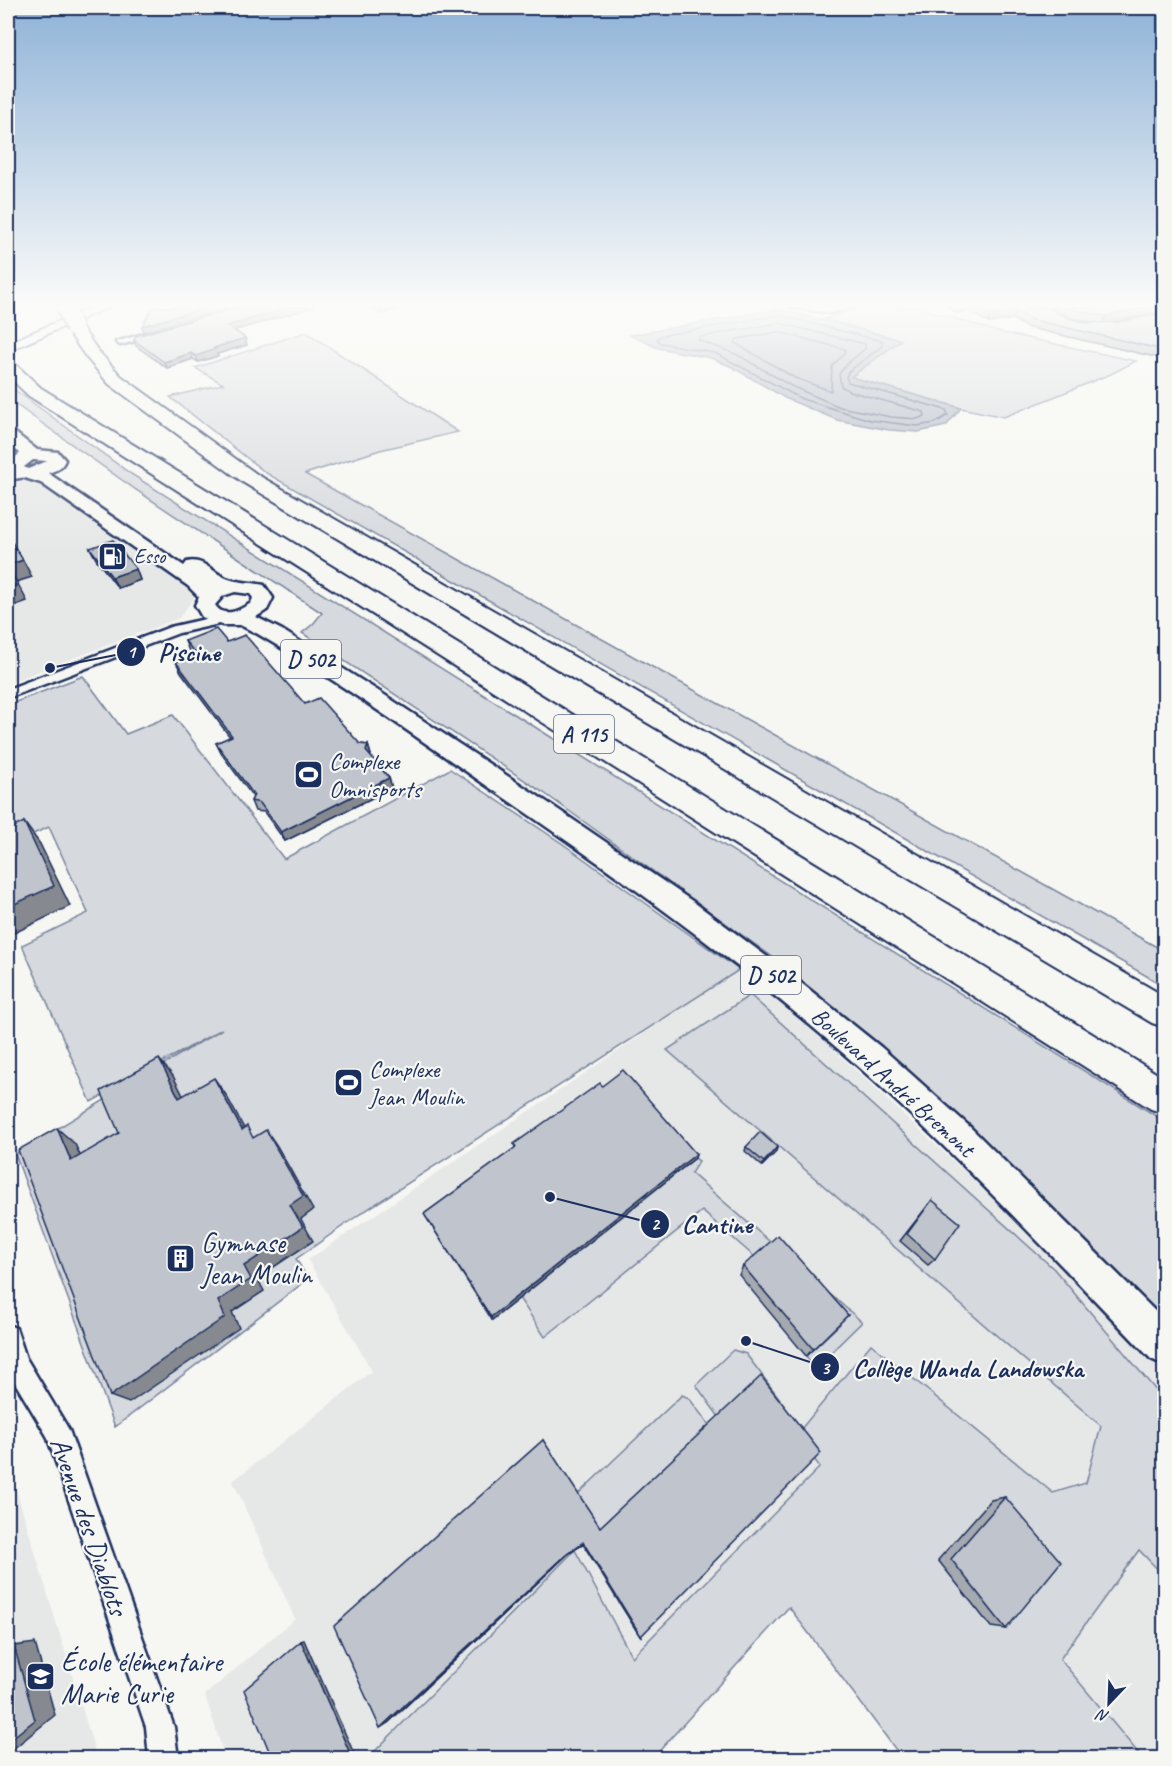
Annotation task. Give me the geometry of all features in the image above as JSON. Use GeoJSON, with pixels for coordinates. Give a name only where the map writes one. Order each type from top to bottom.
{"type":"FeatureCollection","features":[{"type":"Feature","properties":{"kind":"highway","name":"A 115"},"geometry":{"type":"LineString","coordinates":[[32,389],[1164,1097]]}},
{"type":"Feature","properties":{"kind":"highway","name":"A 115"},"geometry":{"type":"LineString","coordinates":[[128,389],[251,479],[1164,1013]]}},
{"type":"Feature","properties":{"kind":"main road","name":"D 502"},"geometry":{"type":"LineString","coordinates":[[8,436],[19,466],[47,479],[195,582],[219,610]]}},
{"type":"Feature","properties":{"kind":"main road"},"geometry":{"type":"LineString","coordinates":[[19,466],[54,465],[56,470],[67,479],[208,575],[224,585],[233,586],[219,610]]}},
{"type":"Feature","properties":{"kind":"main road","name":"Boulevard André Bremont"},"geometry":{"type":"LineString","coordinates":[[233,586],[257,589],[262,598],[260,606],[262,613],[383,704]]}},
{"type":"Feature","properties":{"kind":"main road"},"geometry":{"type":"LineString","coordinates":[[219,610],[260,606]]}},
{"type":"Feature","properties":{"kind":"main road","name":"Boulevard André Bremont"},"geometry":{"type":"LineString","coordinates":[[219,610],[262,627],[383,704],[667,897],[763,968],[880,1066],[940,1121],[1052,1230],[1164,1346]]}},
{"type":"Feature","properties":{"kind":"main road","name":"Boulevard André Bremont"},"geometry":{"type":"LineString","coordinates":[[1117,1298],[1164,1356]]}},
{"type":"Feature","properties":{"kind":"street"},"geometry":{"type":"LineString","coordinates":[[175,630],[219,610]]}},
{"type":"Feature","properties":{"kind":"street"},"geometry":{"type":"LineString","coordinates":[[8,694],[175,630],[219,610]]}},
{"type":"Feature","properties":{"kind":"street","name":"Avenue des Diablots"},"geometry":{"type":"LineString","coordinates":[[8,1336],[16,1362],[57,1430],[160,1727],[164,1758]]}},
{"type":"Feature","properties":{"kind":"shaded area"},"geometry":{"type":"Polygon","coordinates":[[[8,389],[14,389],[131,474],[1164,1121],[1164,1334],[961,1120],[774,958],[544,793],[302,633],[322,613],[136,490],[8,399],[8,389]]]}},
{"type":"Feature","properties":{"kind":"shaded area"},"geometry":{"type":"Polygon","coordinates":[[[201,389],[393,389],[458,432],[380,450],[305,474],[1164,951],[1164,986],[266,473],[170,397],[201,389]]]}},
{"type":"Feature","properties":{"kind":"shaded area"},"geometry":{"type":"Polygon","coordinates":[[[894,389],[1073,389],[1004,417],[894,389]]]}},
{"type":"Feature","properties":{"kind":"shaded area"},"geometry":{"type":"Polygon","coordinates":[[[27,480],[44,485],[191,589],[194,598],[179,618],[8,683],[8,484],[27,480]]]}},
{"type":"Feature","properties":{"kind":"shaded area","name":"Complexe Jean Moulin"},"geometry":{"type":"Polygon","coordinates":[[[83,676],[126,734],[173,715],[284,859],[450,769],[563,844],[739,970],[360,1214],[296,1259],[308,1279],[115,1427],[15,1154],[222,1029],[91,1102],[22,945],[88,913],[49,827],[8,845],[8,705],[83,676]]]}},
{"type":"Feature","properties":{"kind":"shaded area"},"geometry":{"type":"Polygon","coordinates":[[[744,966],[1115,1312],[1164,1375],[1164,1758],[902,1758],[789,1607],[653,1758],[225,1758],[205,1695],[295,1619],[233,1481],[372,1371],[308,1260],[744,966]]]}},
{"type":"Feature","properties":{"kind":"shaded area"},"geometry":{"type":"Polygon","coordinates":[[[750,995],[1054,1269],[1164,1400],[1164,1576],[1139,1550],[1060,1659],[1140,1755],[1138,1758],[902,1758],[789,1607],[653,1758],[368,1758],[575,1550],[632,1657],[820,1467],[796,1435],[871,1344],[1053,1493],[1086,1483],[1101,1426],[667,1050],[750,995]]]}},
{"type":"Feature","properties":{"kind":"shaded area"},"geometry":{"type":"Polygon","coordinates":[[[695,1158],[699,1161],[691,1173],[862,1322],[815,1368],[806,1356],[840,1324],[757,1259],[702,1211],[545,1337],[519,1298],[695,1158]]]}},
{"type":"Feature","properties":{"kind":"shaded area"},"geometry":{"type":"Polygon","coordinates":[[[733,1350],[746,1354],[780,1399],[774,1406],[719,1417],[696,1385],[733,1350]]]}},
{"type":"Feature","properties":{"kind":"shaded area"},"geometry":{"type":"Polygon","coordinates":[[[682,1395],[689,1398],[709,1425],[599,1529],[577,1495],[682,1395]]]}},
{"type":"Feature","properties":{"kind":"shaded area","name":"École élémentaire Marie Curie"},"geometry":{"type":"Polygon","coordinates":[[[9,1466],[97,1758],[8,1758],[9,1466]]]}},
{"type":"Feature","properties":{"kind":"water"},"geometry":{"type":"Polygon","coordinates":[[[770,389],[895,389],[961,408],[946,426],[918,432],[889,430],[837,420],[770,389]]]}},
{"type":"Feature","properties":{"kind":"building"},"geometry":{"type":"Polygon","coordinates":[[[8,536],[23,560],[8,565],[8,536]]]}},
{"type":"Feature","properties":{"kind":"building"},"geometry":{"type":"Polygon","coordinates":[[[113,540],[136,569],[112,577],[90,548],[113,540]]]}},
{"type":"Feature","properties":{"kind":"building"},"geometry":{"type":"Polygon","coordinates":[[[8,568],[18,584],[8,588],[8,568]]]}},
{"type":"Feature","properties":{"kind":"building"},"geometry":{"type":"Polygon","coordinates":[[[216,629],[227,642],[245,635],[305,704],[319,698],[360,744],[368,745],[366,751],[389,778],[281,832],[260,803],[251,801],[254,795],[216,743],[232,736],[176,662],[196,654],[185,641],[216,629]]]}},
{"type":"Feature","properties":{"kind":"building"},"geometry":{"type":"Polygon","coordinates":[[[24,822],[54,886],[8,907],[8,830],[24,822]]]}},
{"type":"Feature","properties":{"kind":"building","name":"Gymnase Jean Moulin"},"geometry":{"type":"Polygon","coordinates":[[[159,1059],[179,1098],[214,1078],[242,1130],[247,1126],[253,1138],[266,1130],[303,1196],[290,1205],[303,1227],[244,1266],[251,1279],[218,1301],[225,1317],[110,1396],[18,1150],[57,1128],[71,1161],[119,1133],[101,1091],[159,1059]]]}},
{"type":"Feature","properties":{"kind":"building"},"geometry":{"type":"Polygon","coordinates":[[[623,1070],[696,1154],[491,1317],[424,1214],[516,1147],[514,1144],[600,1083],[602,1086],[623,1070]]]}},
{"type":"Feature","properties":{"kind":"building"},"geometry":{"type":"Polygon","coordinates":[[[760,1132],[777,1147],[764,1162],[746,1147],[760,1132]]]}},
{"type":"Feature","properties":{"kind":"building"},"geometry":{"type":"Polygon","coordinates":[[[932,1200],[960,1223],[935,1259],[907,1234],[932,1200]]]}},
{"type":"Feature","properties":{"kind":"building"},"geometry":{"type":"Polygon","coordinates":[[[778,1235],[848,1315],[813,1349],[743,1266],[778,1235]]]}},
{"type":"Feature","properties":{"kind":"building"},"geometry":{"type":"Polygon","coordinates":[[[761,1376],[821,1453],[641,1636],[583,1542],[567,1554],[380,1728],[334,1626],[543,1440],[600,1527],[761,1376]]]}},
{"type":"Feature","properties":{"kind":"building"},"geometry":{"type":"Polygon","coordinates":[[[1005,1497],[1061,1562],[1006,1629],[951,1559],[1005,1497]]]}},
{"type":"Feature","properties":{"kind":"building"},"geometry":{"type":"Polygon","coordinates":[[[301,1641],[352,1758],[272,1758],[244,1690],[301,1641]]]}},
{"type":"Feature","properties":{"kind":"building"},"geometry":{"type":"Polygon","coordinates":[[[14,1646],[35,1720],[8,1741],[8,1651],[14,1646]]]}},
{"type":"Feature","properties":{"kind":"place","name":"Esso"},"geometry":{"type":"Point","coordinates":[113,556]}},
{"type":"Feature","properties":{"kind":"place","name":"Piscine"},"geometry":{"type":"Point","coordinates":[50,668]}},
{"type":"Feature","properties":{"kind":"place","name":"Complexe Omnisports"},"geometry":{"type":"Point","coordinates":[308,775]}},
{"type":"Feature","properties":{"kind":"place","name":"Complexe Jean Moulin"},"geometry":{"type":"Point","coordinates":[348,1083]}},
{"type":"Feature","properties":{"kind":"place","name":"Cantine"},"geometry":{"type":"Point","coordinates":[550,1197]}},
{"type":"Feature","properties":{"kind":"place","name":"Gymnase Jean Moulin"},"geometry":{"type":"Point","coordinates":[180,1258]}},
{"type":"Feature","properties":{"kind":"place","name":"Collège Wanda Landowska"},"geometry":{"type":"Point","coordinates":[746,1341]}},
{"type":"Feature","properties":{"kind":"place","name":"École élémentaire Marie Curie"},"geometry":{"type":"Point","coordinates":[40,1677]}}]}
